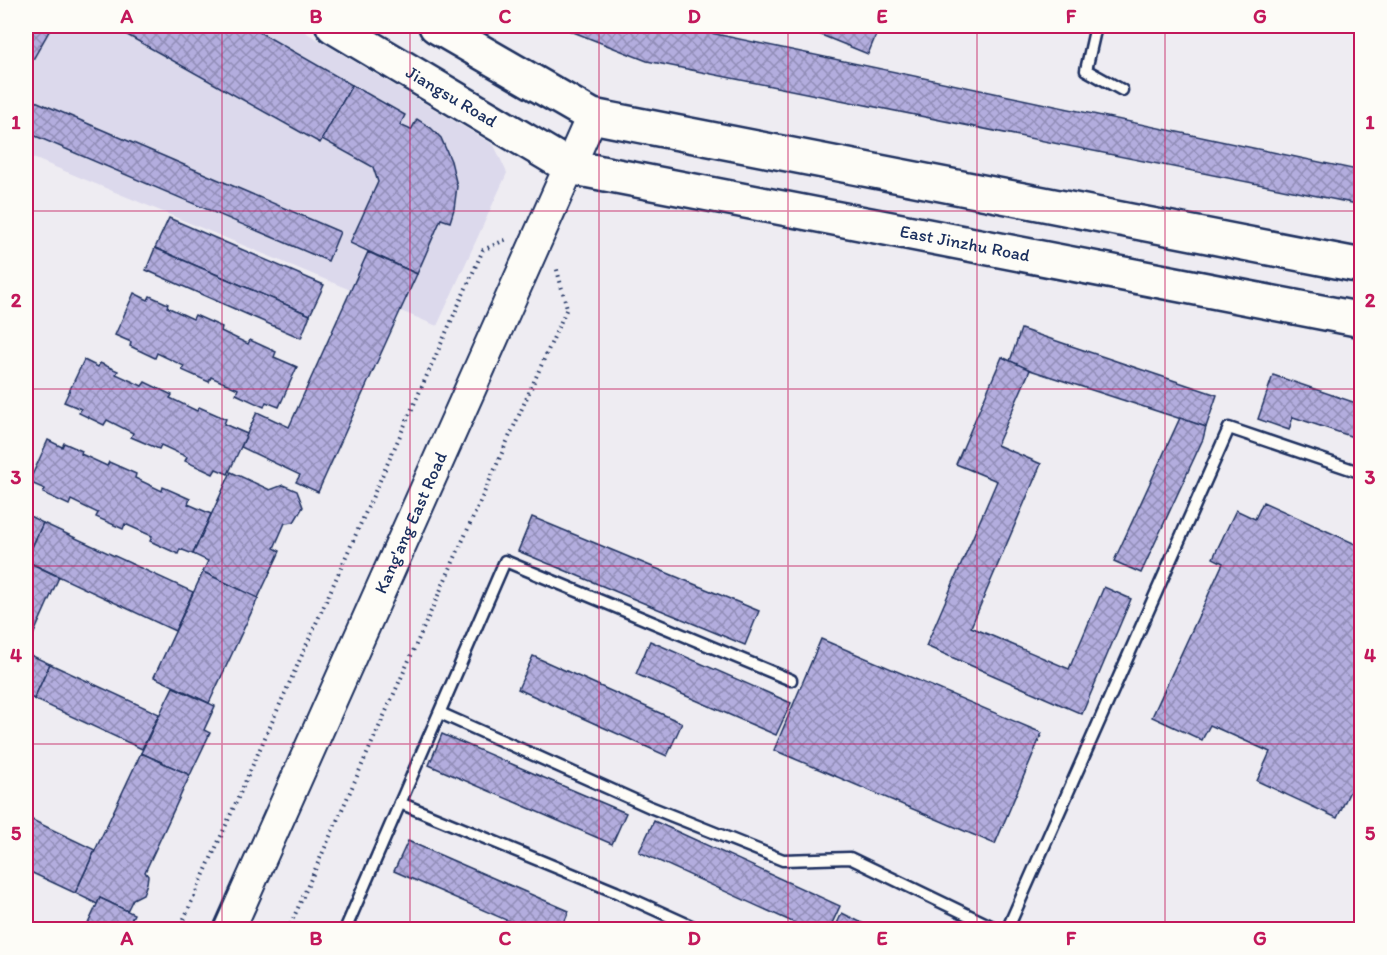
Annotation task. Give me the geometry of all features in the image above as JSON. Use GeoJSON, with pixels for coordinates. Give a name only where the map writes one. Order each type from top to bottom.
{"type":"FeatureCollection","features":[{"type":"Feature","properties":{"kind":"highway","name":"Jiangsu Road"},"geometry":{"type":"LineString","coordinates":[[333,26],[570,167]]}},
{"type":"Feature","properties":{"kind":"highway"},"geometry":{"type":"LineString","coordinates":[[436,26],[592,116],[1362,266]]}},
{"type":"Feature","properties":{"kind":"highway","name":"East Jinzhu Road"},"geometry":{"type":"LineString","coordinates":[[570,167],[1362,320]]}},
{"type":"Feature","properties":{"kind":"main road","name":"Kang'ang East Road"},"geometry":{"type":"LineString","coordinates":[[229,930],[592,116]]}},
{"type":"Feature","properties":{"kind":"lane"},"geometry":{"type":"LineString","coordinates":[[1096,26],[1086,70],[1122,90]]}},
{"type":"Feature","properties":{"kind":"lane"},"geometry":{"type":"LineString","coordinates":[[1007,930],[1229,428],[1362,472]]}},
{"type":"Feature","properties":{"kind":"lane"},"geometry":{"type":"LineString","coordinates":[[345,930],[505,561],[791,680]]}},
{"type":"Feature","properties":{"kind":"lane"},"geometry":{"type":"LineString","coordinates":[[440,713],[650,807],[783,860],[850,858],[999,930]]}},
{"type":"Feature","properties":{"kind":"lane"},"geometry":{"type":"LineString","coordinates":[[400,803],[616,892],[700,930]]}},
{"type":"Feature","properties":{"kind":"path"},"geometry":{"type":"LineString","coordinates":[[179,930],[483,250],[544,223]]}},
{"type":"Feature","properties":{"kind":"path"},"geometry":{"type":"LineString","coordinates":[[288,930],[567,308],[555,265]]}},
{"type":"Feature","properties":{"kind":"shaded area"},"geometry":{"type":"Polygon","coordinates":[[[26,26],[295,26],[494,145],[507,173],[437,326],[26,155],[26,26]]]}},
{"type":"Feature","properties":{"kind":"building"},"geometry":{"type":"Polygon","coordinates":[[[26,26],[52,26],[31,63],[26,60],[26,26]]]}},
{"type":"Feature","properties":{"kind":"building"},"geometry":{"type":"Polygon","coordinates":[[[111,26],[249,26],[352,85],[320,143],[111,26]]]}},
{"type":"Feature","properties":{"kind":"building"},"geometry":{"type":"Polygon","coordinates":[[[558,26],[678,26],[1362,171],[1362,205],[647,61],[558,26]]]}},
{"type":"Feature","properties":{"kind":"building"},"geometry":{"type":"Polygon","coordinates":[[[799,26],[874,26],[879,28],[868,54],[799,26]]]}},
{"type":"Feature","properties":{"kind":"building"},"geometry":{"type":"Polygon","coordinates":[[[352,85],[405,115],[400,125],[411,130],[417,119],[431,128],[441,138],[451,161],[457,186],[454,209],[450,222],[441,219],[417,274],[350,243],[378,182],[373,167],[322,139],[352,85]]]}},
{"type":"Feature","properties":{"kind":"building"},"geometry":{"type":"Polygon","coordinates":[[[26,97],[340,232],[328,261],[26,132],[26,97]]]}},
{"type":"Feature","properties":{"kind":"building"},"geometry":{"type":"Polygon","coordinates":[[[169,218],[324,285],[310,315],[155,248],[169,218]]]}},
{"type":"Feature","properties":{"kind":"building"},"geometry":{"type":"Polygon","coordinates":[[[155,248],[310,315],[301,338],[146,270],[155,248]]]}},
{"type":"Feature","properties":{"kind":"building"},"geometry":{"type":"Polygon","coordinates":[[[368,252],[417,274],[318,492],[296,482],[300,475],[241,447],[257,412],[289,427],[368,252]]]}},
{"type":"Feature","properties":{"kind":"building"},"geometry":{"type":"Polygon","coordinates":[[[134,293],[148,300],[150,296],[193,319],[195,315],[222,327],[221,331],[248,344],[250,340],[276,352],[274,357],[297,367],[279,407],[266,402],[264,407],[236,394],[238,389],[211,377],[209,382],[182,370],[184,366],[157,353],[155,358],[130,346],[131,342],[115,335],[134,293]]]}},
{"type":"Feature","properties":{"kind":"building"},"geometry":{"type":"Polygon","coordinates":[[[1021,329],[1217,395],[1206,427],[1030,370],[1010,361],[1021,329]]]}},
{"type":"Feature","properties":{"kind":"building"},"geometry":{"type":"Polygon","coordinates":[[[1002,357],[1030,370],[997,445],[1041,464],[971,627],[1069,669],[1104,587],[1131,599],[1082,714],[926,646],[997,481],[956,464],[1002,357]]]}},
{"type":"Feature","properties":{"kind":"building"},"geometry":{"type":"Polygon","coordinates":[[[84,360],[98,367],[100,363],[118,371],[116,374],[142,386],[145,382],[197,411],[199,407],[226,419],[224,424],[247,434],[228,474],[216,469],[213,474],[185,461],[187,457],[161,445],[159,449],[131,437],[133,433],[107,420],[104,425],[79,413],[81,409],[64,402],[84,360]]]}},
{"type":"Feature","properties":{"kind":"building"},"geometry":{"type":"Polygon","coordinates":[[[1273,375],[1362,405],[1362,440],[1293,417],[1289,430],[1258,419],[1273,375]]]}},
{"type":"Feature","properties":{"kind":"building"},"geometry":{"type":"Polygon","coordinates":[[[1180,418],[1206,427],[1203,439],[1141,573],[1114,561],[1180,418]]]}},
{"type":"Feature","properties":{"kind":"building"},"geometry":{"type":"Polygon","coordinates":[[[48,440],[62,447],[64,443],[107,466],[109,462],[136,474],[135,478],[162,491],[163,487],[190,499],[188,504],[211,514],[193,554],[180,549],[178,554],[150,541],[152,536],[125,524],[123,529],[96,517],[98,513],[71,500],[69,505],[43,493],[45,489],[29,482],[48,440]]]}},
{"type":"Feature","properties":{"kind":"building"},"geometry":{"type":"Polygon","coordinates":[[[231,472],[270,490],[283,485],[297,491],[303,507],[294,522],[285,523],[274,548],[280,551],[258,598],[203,572],[208,561],[193,554],[231,472]]]}},
{"type":"Feature","properties":{"kind":"building"},"geometry":{"type":"Polygon","coordinates":[[[1263,502],[1362,547],[1362,766],[1337,818],[1257,781],[1270,752],[1210,725],[1202,740],[1152,717],[1223,563],[1213,558],[1236,510],[1255,519],[1263,502]]]}},
{"type":"Feature","properties":{"kind":"building"},"geometry":{"type":"Polygon","coordinates":[[[26,514],[43,523],[26,561],[26,514]]]}},
{"type":"Feature","properties":{"kind":"building"},"geometry":{"type":"Polygon","coordinates":[[[532,517],[759,611],[745,645],[518,551],[532,517]]]}},
{"type":"Feature","properties":{"kind":"building"},"geometry":{"type":"Polygon","coordinates":[[[43,523],[193,592],[175,631],[26,561],[43,523]]]}},
{"type":"Feature","properties":{"kind":"building"},"geometry":{"type":"Polygon","coordinates":[[[26,561],[59,577],[26,651],[26,561]]]}},
{"type":"Feature","properties":{"kind":"building"},"geometry":{"type":"Polygon","coordinates":[[[203,572],[258,598],[209,703],[154,677],[203,572]]]}},
{"type":"Feature","properties":{"kind":"building"},"geometry":{"type":"Polygon","coordinates":[[[821,639],[1042,733],[995,844],[774,750],[821,639]]]}},
{"type":"Feature","properties":{"kind":"building"},"geometry":{"type":"Polygon","coordinates":[[[650,641],[791,703],[776,735],[636,674],[650,641]]]}},
{"type":"Feature","properties":{"kind":"building"},"geometry":{"type":"Polygon","coordinates":[[[26,653],[50,664],[34,699],[26,695],[26,653]]]}},
{"type":"Feature","properties":{"kind":"building"},"geometry":{"type":"Polygon","coordinates":[[[533,656],[682,723],[667,756],[518,689],[533,656]]]}},
{"type":"Feature","properties":{"kind":"building"},"geometry":{"type":"Polygon","coordinates":[[[50,664],[159,714],[142,749],[34,699],[50,664]]]}},
{"type":"Feature","properties":{"kind":"building"},"geometry":{"type":"Polygon","coordinates":[[[173,687],[215,706],[204,730],[210,733],[190,775],[141,753],[173,687]]]}},
{"type":"Feature","properties":{"kind":"building"},"geometry":{"type":"Polygon","coordinates":[[[442,734],[626,813],[612,844],[429,765],[442,734]]]}},
{"type":"Feature","properties":{"kind":"building"},"geometry":{"type":"Polygon","coordinates":[[[141,753],[190,775],[145,872],[148,876],[143,894],[133,899],[127,911],[100,898],[97,904],[75,893],[141,753]]]}},
{"type":"Feature","properties":{"kind":"building"},"geometry":{"type":"Polygon","coordinates":[[[26,817],[95,850],[75,893],[26,870],[26,817]]]}},
{"type":"Feature","properties":{"kind":"building"},"geometry":{"type":"Polygon","coordinates":[[[654,821],[840,906],[829,930],[810,930],[639,852],[654,821]]]}},
{"type":"Feature","properties":{"kind":"building"},"geometry":{"type":"Polygon","coordinates":[[[408,841],[569,911],[561,930],[529,930],[394,871],[408,841]]]}},
{"type":"Feature","properties":{"kind":"building"},"geometry":{"type":"Polygon","coordinates":[[[100,898],[134,914],[126,930],[85,930],[100,898]]]}},
{"type":"Feature","properties":{"kind":"building"},"geometry":{"type":"Polygon","coordinates":[[[842,913],[876,930],[834,930],[842,913]]]}}]}
